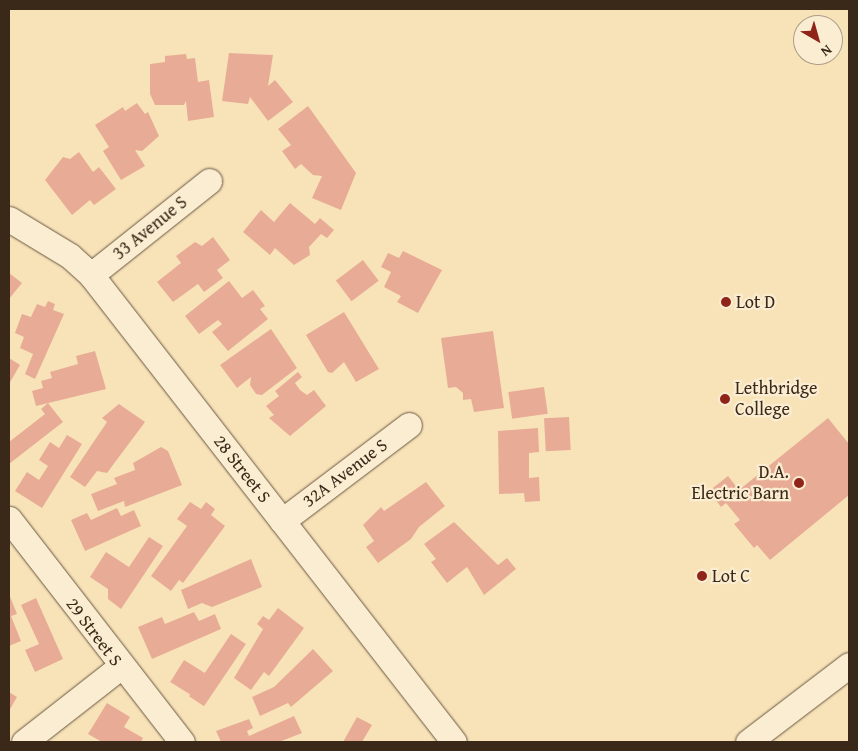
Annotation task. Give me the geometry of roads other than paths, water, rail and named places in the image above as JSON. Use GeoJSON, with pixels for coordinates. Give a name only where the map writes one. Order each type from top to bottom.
{"type":"FeatureCollection","features":[{"type":"Feature","properties":{"kind":"street","name":"33 Avenue S"},"geometry":{"type":"LineString","coordinates":[[91,275],[209,181]]}},
{"type":"Feature","properties":{"kind":"street","name":"28 Street S"},"geometry":{"type":"LineString","coordinates":[[9,219],[70,256],[91,275],[454,742]]}},
{"type":"Feature","properties":{"kind":"street","name":"32A Avenue S"},"geometry":{"type":"LineString","coordinates":[[282,521],[409,425]]}},
{"type":"Feature","properties":{"kind":"street","name":"29 Street S"},"geometry":{"type":"LineString","coordinates":[[9,519],[120,667],[182,742]]}},
{"type":"Feature","properties":{"kind":"street"},"geometry":{"type":"LineString","coordinates":[[748,742],[849,665]]}},
{"type":"Feature","properties":{"kind":"street"},"geometry":{"type":"LineString","coordinates":[[24,742],[120,667]]}},
{"type":"Feature","properties":{"kind":"place","name":"Lot D"},"geometry":{"type":"Point","coordinates":[726,302]}},
{"type":"Feature","properties":{"kind":"place","name":"Lethbridge College"},"geometry":{"type":"Point","coordinates":[725,399]}},
{"type":"Feature","properties":{"kind":"place","name":"D.A. Electric Barn"},"geometry":{"type":"Point","coordinates":[799,483]}},
{"type":"Feature","properties":{"kind":"place","name":"Lot C"},"geometry":{"type":"Point","coordinates":[702,576]}}]}
